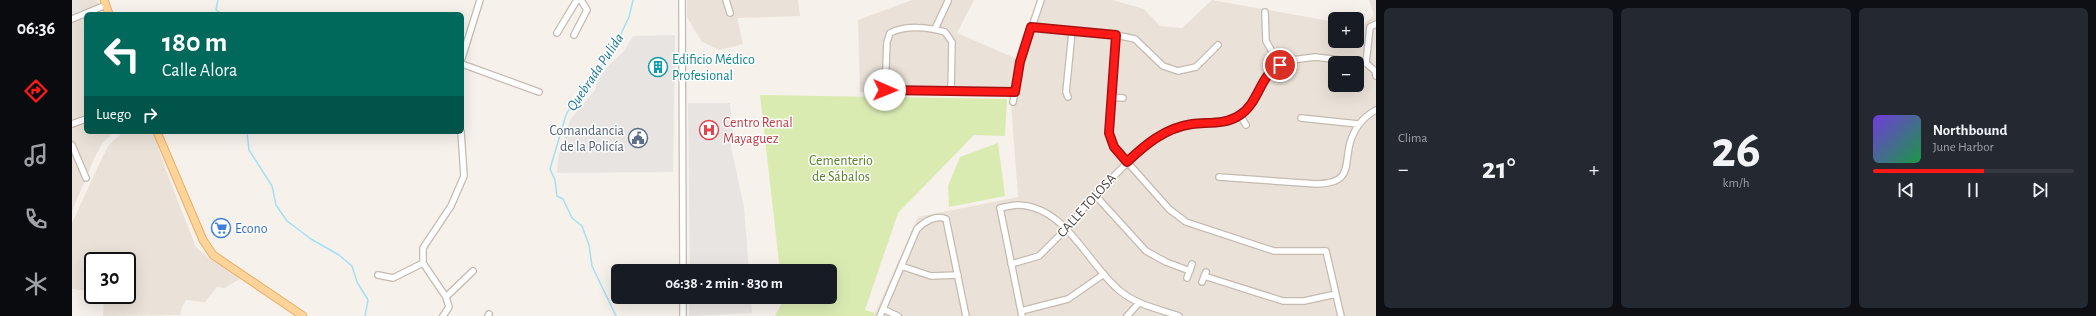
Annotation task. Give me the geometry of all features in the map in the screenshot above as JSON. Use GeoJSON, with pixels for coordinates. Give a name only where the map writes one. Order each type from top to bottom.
{"type":"FeatureCollection","features":[{"type":"Feature","properties":{"kind":"main road"},"geometry":{"type":"LineString","coordinates":[[105,2],[108,12]]}},
{"type":"Feature","properties":{"kind":"main road"},"geometry":{"type":"LineString","coordinates":[[158,134],[203,240],[214,255],[303,316]]}},
{"type":"Feature","properties":{"kind":"street"},"geometry":{"type":"LineString","coordinates":[[464,52],[480,0]]}},
{"type":"Feature","properties":{"kind":"street"},"geometry":{"type":"LineString","coordinates":[[557,33],[577,0]]}},
{"type":"Feature","properties":{"kind":"street"},"geometry":{"type":"LineString","coordinates":[[574,35],[587,10],[581,0]]}},
{"type":"Feature","properties":{"kind":"street"},"geometry":{"type":"LineString","coordinates":[[682,0],[683,264]]}},
{"type":"Feature","properties":{"kind":"street"},"geometry":{"type":"LineString","coordinates":[[726,0],[730,13]]}},
{"type":"Feature","properties":{"kind":"street"},"geometry":{"type":"LineString","coordinates":[[1013,102],[1020,62],[1041,0]]}},
{"type":"Feature","properties":{"kind":"street"},"geometry":{"type":"LineString","coordinates":[[935,29],[948,1]]}},
{"type":"Feature","properties":{"kind":"street"},"geometry":{"type":"LineString","coordinates":[[86,12],[105,2]]}},
{"type":"Feature","properties":{"kind":"street"},"geometry":{"type":"LineString","coordinates":[[1265,12],[1266,41],[1280,65]]}},
{"type":"Feature","properties":{"kind":"street"},"geometry":{"type":"LineString","coordinates":[[72,19],[84,13]]}},
{"type":"Feature","properties":{"kind":"street"},"geometry":{"type":"LineString","coordinates":[[1376,24],[1370,27],[1366,63],[1375,71],[1376,76]]}},
{"type":"Feature","properties":{"kind":"street"},"geometry":{"type":"LineString","coordinates":[[1031,27],[1116,35],[1135,39],[1163,66],[1178,71],[1196,67],[1218,45]]}},
{"type":"Feature","properties":{"kind":"street"},"geometry":{"type":"LineString","coordinates":[[885,90],[887,42],[890,33],[900,28],[935,29],[946,32],[952,42],[951,91]]}},
{"type":"Feature","properties":{"kind":"street"},"geometry":{"type":"LineString","coordinates":[[1068,97],[1066,92],[1072,32]]}},
{"type":"Feature","properties":{"kind":"street"},"geometry":{"type":"LineString","coordinates":[[1116,35],[1109,133],[1114,147],[1168,209],[1186,222],[1274,251],[1326,252],[1341,316]]}},
{"type":"Feature","properties":{"kind":"street","name":"CALLE TOLOSA"},"geometry":{"type":"LineString","coordinates":[[1012,264],[1039,256],[1066,229],[1095,194],[1146,144],[1167,131],[1191,124],[1222,122],[1240,115],[1253,102],[1268,75],[1280,65],[1292,60],[1315,57],[1366,63]]}},
{"type":"Feature","properties":{"kind":"street"},"geometry":{"type":"LineString","coordinates":[[464,65],[539,92]]}},
{"type":"Feature","properties":{"kind":"street"},"geometry":{"type":"LineString","coordinates":[[875,90],[1015,92]]}},
{"type":"Feature","properties":{"kind":"street"},"geometry":{"type":"LineString","coordinates":[[1111,97],[1123,98]]}},
{"type":"Feature","properties":{"kind":"street"},"geometry":{"type":"LineString","coordinates":[[1219,177],[1317,184],[1332,182],[1339,179],[1347,167],[1350,144],[1358,124],[1376,110]]}},
{"type":"Feature","properties":{"kind":"street"},"geometry":{"type":"LineString","coordinates":[[1240,115],[1246,125]]}},
{"type":"Feature","properties":{"kind":"street"},"geometry":{"type":"LineString","coordinates":[[1301,118],[1358,124]]}},
{"type":"Feature","properties":{"kind":"street"},"geometry":{"type":"LineString","coordinates":[[72,124],[84,120]]}},
{"type":"Feature","properties":{"kind":"street"},"geometry":{"type":"LineString","coordinates":[[443,316],[448,307],[446,297],[423,263],[423,248],[451,206],[464,176],[461,134]]}},
{"type":"Feature","properties":{"kind":"street"},"geometry":{"type":"LineString","coordinates":[[72,145],[86,178]]}},
{"type":"Feature","properties":{"kind":"street"},"geometry":{"type":"LineString","coordinates":[[1095,194],[1146,251],[1166,262],[1190,271]]}},
{"type":"Feature","properties":{"kind":"street"},"geometry":{"type":"LineString","coordinates":[[1104,274],[1068,299],[1021,313],[1000,208],[1019,205],[1035,208],[1052,217],[1066,229],[1121,292],[1139,303],[1179,316]]}},
{"type":"Feature","properties":{"kind":"street"},"geometry":{"type":"LineString","coordinates":[[880,316],[917,229],[927,220],[941,217],[946,219],[966,316]]}},
{"type":"Feature","properties":{"kind":"street"},"geometry":{"type":"LineString","coordinates":[[378,275],[393,278],[423,263]]}},
{"type":"Feature","properties":{"kind":"street"},"geometry":{"type":"LineString","coordinates":[[1187,278],[1192,264]]}},
{"type":"Feature","properties":{"kind":"street"},"geometry":{"type":"LineString","coordinates":[[901,266],[931,276],[958,275]]}},
{"type":"Feature","properties":{"kind":"street"},"geometry":{"type":"LineString","coordinates":[[446,297],[473,271]]}},
{"type":"Feature","properties":{"kind":"street"},"geometry":{"type":"LineString","coordinates":[[1204,276],[1283,301],[1304,301],[1336,294]]}},
{"type":"Feature","properties":{"kind":"street"},"geometry":{"type":"LineString","coordinates":[[1127,316],[1139,303]]}},
{"type":"Feature","properties":{"kind":"street"},"geometry":{"type":"LineString","coordinates":[[683,304],[683,316]]}},
{"type":"Feature","properties":{"kind":"street"},"geometry":{"type":"LineString","coordinates":[[883,310],[898,316]]}},
{"type":"Feature","properties":{"kind":"shaded area"},"geometry":{"type":"Polygon","coordinates":[[[72,0],[97,0],[101,12],[84,12],[84,134],[113,134],[103,142],[94,159],[72,211],[72,0]]]}},
{"type":"Feature","properties":{"kind":"shaded area"},"geometry":{"type":"Polygon","coordinates":[[[72,0],[78,0],[84,12],[72,16],[72,0]]]}},
{"type":"Feature","properties":{"kind":"shaded area"},"geometry":{"type":"Polygon","coordinates":[[[687,0],[798,0],[800,16],[737,18],[743,44],[720,50],[702,42],[687,17],[687,0]]]}},
{"type":"Feature","properties":{"kind":"shaded area"},"geometry":{"type":"Polygon","coordinates":[[[912,0],[974,0],[957,33],[1017,59],[1009,87],[1003,89],[860,92],[858,20],[912,0]]]}},
{"type":"Feature","properties":{"kind":"shaded area"},"geometry":{"type":"Polygon","coordinates":[[[1041,0],[1112,0],[1144,9],[1160,26],[1182,28],[1212,0],[1328,21],[1328,48],[1364,48],[1364,24],[1374,15],[1369,0],[1376,0],[1376,316],[874,316],[918,217],[1018,197],[1010,89],[1041,0]]]}},
{"type":"Feature","properties":{"kind":"shaded area"},"geometry":{"type":"Polygon","coordinates":[[[675,35],[673,172],[557,173],[558,158],[570,120],[595,90],[597,82],[608,66],[624,51],[633,36],[675,35]]]}},
{"type":"Feature","properties":{"kind":"shaded area"},"geometry":{"type":"Polygon","coordinates":[[[688,103],[730,103],[733,133],[731,147],[744,207],[748,264],[690,264],[688,103]]]}},
{"type":"Feature","properties":{"kind":"shaded area"},"geometry":{"type":"Polygon","coordinates":[[[121,134],[154,134],[165,168],[196,247],[209,258],[241,278],[225,288],[217,287],[205,302],[186,300],[180,315],[103,316],[104,304],[136,304],[136,252],[84,252],[84,291],[72,289],[72,223],[109,145],[121,134]]]}},
{"type":"Feature","properties":{"kind":"shaded area"},"geometry":{"type":"Polygon","coordinates":[[[690,304],[751,304],[752,313],[689,316],[690,304]]]}},
{"type":"Feature","properties":{"kind":"green space","name":"Cementerio de Sábalos"},"geometry":{"type":"Polygon","coordinates":[[[760,95],[1007,99],[1005,136],[974,135],[898,213],[865,310],[875,313],[874,316],[775,316],[781,304],[837,304],[837,264],[779,264],[760,95]]]}},
{"type":"Feature","properties":{"kind":"green space"},"geometry":{"type":"Polygon","coordinates":[[[998,143],[1005,196],[949,207],[948,186],[960,157],[998,143]]]}},
{"type":"Feature","properties":{"kind":"waterway"},"geometry":{"type":"LineString","coordinates":[[218,0],[216,10],[219,12]]}},
{"type":"Feature","properties":{"kind":"waterway","name":"Quebrada Pulida"},"geometry":{"type":"LineString","coordinates":[[616,316],[592,266],[589,245],[582,226],[572,218],[563,199],[557,196],[555,180],[550,169],[566,115],[573,102],[590,84],[619,38],[629,17],[633,0]]}},
{"type":"Feature","properties":{"kind":"waterway"},"geometry":{"type":"LineString","coordinates":[[247,134],[249,150],[272,186],[276,205],[287,221],[311,239],[339,255],[352,266],[357,282],[368,300],[365,316]]}},
{"type":"Feature","properties":{"kind":"place","name":"Edificio Médico Profesional"},"geometry":{"type":"Point","coordinates":[658,67]}},
{"type":"Feature","properties":{"kind":"place","name":"Centro Renal Mayaguez"},"geometry":{"type":"Point","coordinates":[709,130]}},
{"type":"Feature","properties":{"kind":"place","name":"Comandancia de la Policía"},"geometry":{"type":"Point","coordinates":[638,138]}},
{"type":"Feature","properties":{"kind":"place","name":"Econo"},"geometry":{"type":"Point","coordinates":[221,228]}},
{"type":"Feature","properties":{"kind":"route"},"geometry":{"type":"LineString","coordinates":[[885,90],[1015,92],[1020,62],[1031,27],[1116,35],[1109,133],[1114,147],[1127,162],[1146,144],[1167,131],[1191,124],[1222,122],[1240,115],[1253,102],[1268,75],[1280,65]]}}]}
